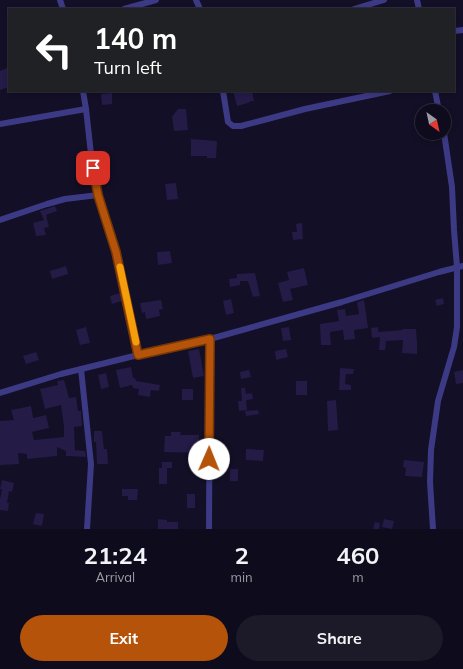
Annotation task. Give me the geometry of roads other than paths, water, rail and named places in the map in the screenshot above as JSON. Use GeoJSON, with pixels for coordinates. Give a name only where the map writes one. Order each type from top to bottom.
{"type":"FeatureCollection","features":[{"type":"Feature","properties":{"kind":"street"},"geometry":{"type":"LineString","coordinates":[[128,8],[156,0]]}},
{"type":"Feature","properties":{"kind":"street"},"geometry":{"type":"LineString","coordinates":[[357,8],[384,0]]}},
{"type":"Feature","properties":{"kind":"street"},"geometry":{"type":"LineString","coordinates":[[83,92],[98,195],[116,252],[138,355]]}},
{"type":"Feature","properties":{"kind":"street"},"geometry":{"type":"LineString","coordinates":[[223,92],[228,122],[233,126],[241,126],[305,109],[385,92]]}},
{"type":"Feature","properties":{"kind":"street"},"geometry":{"type":"LineString","coordinates":[[435,92],[438,104]]}},
{"type":"Feature","properties":{"kind":"street"},"geometry":{"type":"LineString","coordinates":[[0,124],[86,109]]}},
{"type":"Feature","properties":{"kind":"street"},"geometry":{"type":"LineString","coordinates":[[433,529],[430,482],[431,450],[438,401],[454,347],[457,327],[460,267],[454,230],[452,187],[445,140]]}},
{"type":"Feature","properties":{"kind":"street"},"geometry":{"type":"LineString","coordinates":[[0,220],[66,199],[98,195]]}},
{"type":"Feature","properties":{"kind":"street"},"geometry":{"type":"LineString","coordinates":[[0,393],[61,374],[210,339],[460,267]]}},
{"type":"Feature","properties":{"kind":"street"},"geometry":{"type":"LineString","coordinates":[[209,529],[210,339]]}},
{"type":"Feature","properties":{"kind":"street"},"geometry":{"type":"LineString","coordinates":[[81,369],[91,464],[88,529]]}}]}
